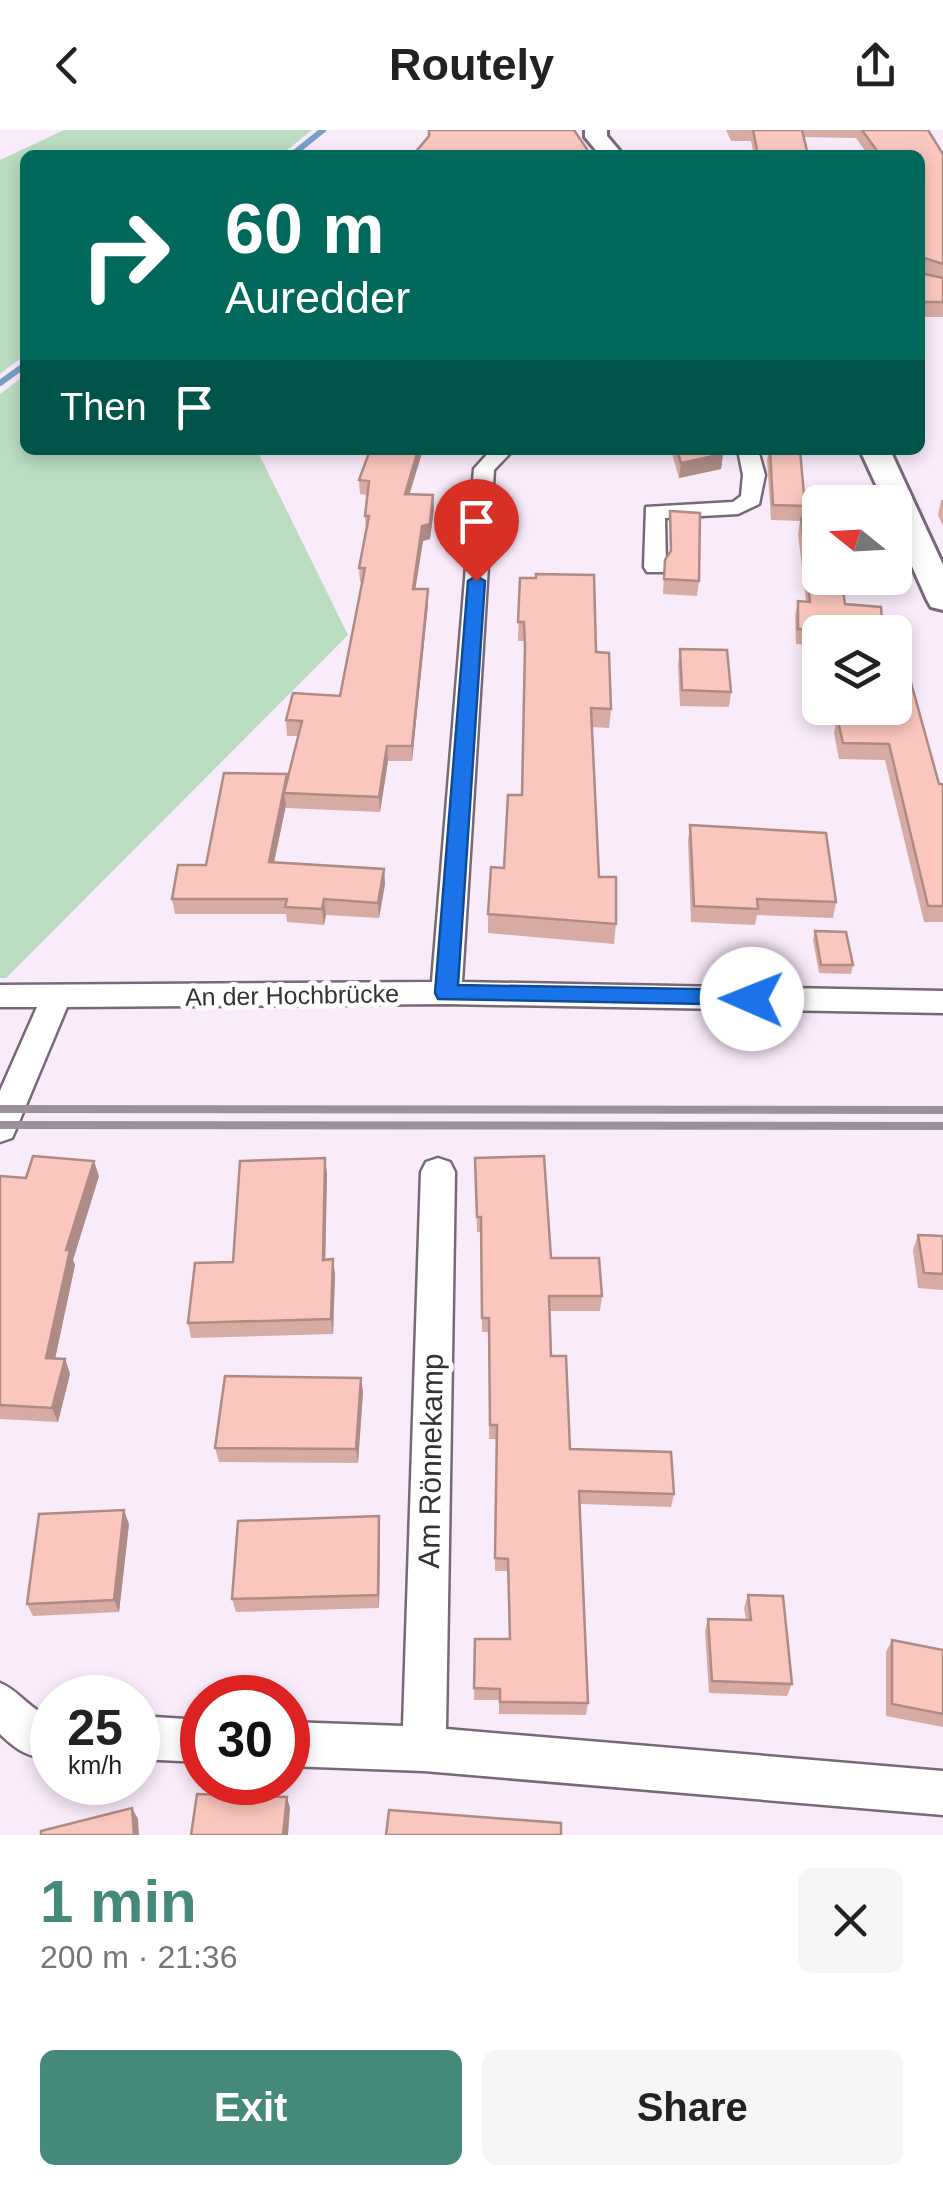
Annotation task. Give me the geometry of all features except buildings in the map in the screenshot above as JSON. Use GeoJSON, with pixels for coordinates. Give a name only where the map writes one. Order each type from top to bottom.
{"type":"FeatureCollection","features":[{"type":"Feature","properties":{"kind":"main road"},"geometry":{"type":"LineString","coordinates":[[877,455],[943,600]]}},
{"type":"Feature","properties":{"kind":"street"},"geometry":{"type":"LineString","coordinates":[[446,993],[484,468],[498,455]]}},
{"type":"Feature","properties":{"kind":"street"},"geometry":{"type":"LineString","coordinates":[[654,567],[654,512],[738,508],[751,499],[754,475],[749,455]]}},
{"type":"Feature","properties":{"kind":"street","name":"An der Hochbrücke"},"geometry":{"type":"LineString","coordinates":[[0,996],[446,993],[943,1002]]}},
{"type":"Feature","properties":{"kind":"street"},"geometry":{"type":"LineString","coordinates":[[0,1130],[56,997]]}},
{"type":"Feature","properties":{"kind":"street","name":"Am Rönnekamp"},"geometry":{"type":"LineString","coordinates":[[424,1749],[438,1172]]}},
{"type":"Feature","properties":{"kind":"street"},"geometry":{"type":"LineString","coordinates":[[0,1704],[30,1732]]}},
{"type":"Feature","properties":{"kind":"street"},"geometry":{"type":"LineString","coordinates":[[310,1745],[424,1749],[943,1793]]}},
{"type":"Feature","properties":{"kind":"green space"},"geometry":{"type":"Polygon","coordinates":[[[64,130],[312,130],[287,150],[21,150],[64,130]]]}},
{"type":"Feature","properties":{"kind":"green space"},"geometry":{"type":"Polygon","coordinates":[[[20,151],[20,359],[0,374],[0,160],[20,151]]]}},
{"type":"Feature","properties":{"kind":"green space"},"geometry":{"type":"Polygon","coordinates":[[[20,379],[20,455],[259,455],[348,635],[6,978],[0,978],[0,394],[20,379]]]}},
{"type":"Feature","properties":{"kind":"waterway"},"geometry":{"type":"LineString","coordinates":[[298,150],[323,130]]}},
{"type":"Feature","properties":{"kind":"waterway"},"geometry":{"type":"LineString","coordinates":[[0,383],[20,369]]}},
{"type":"Feature","properties":{"kind":"railway"},"geometry":{"type":"LineString","coordinates":[[0,1109],[943,1110]]}},
{"type":"Feature","properties":{"kind":"railway"},"geometry":{"type":"LineString","coordinates":[[0,1125],[943,1126]]}},
{"type":"Feature","properties":{"kind":"route"},"geometry":{"type":"LineString","coordinates":[[476,581],[446,993],[752,999]]}}]}
